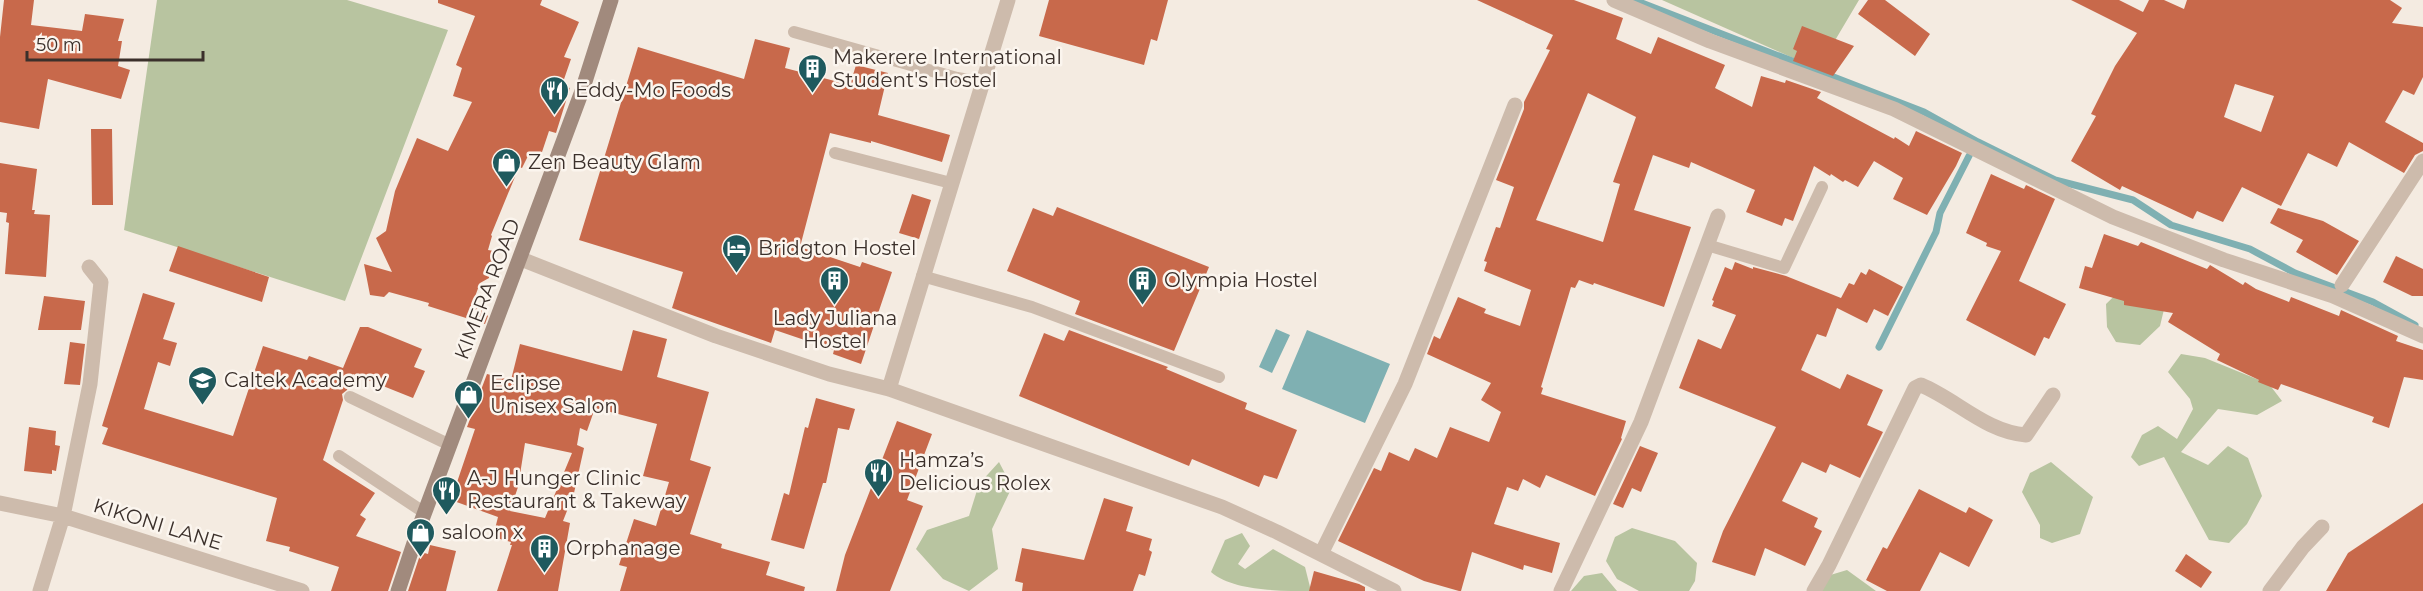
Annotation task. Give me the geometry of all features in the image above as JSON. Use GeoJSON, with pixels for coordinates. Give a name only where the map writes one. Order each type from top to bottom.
{"type":"FeatureCollection","features":[{"type":"Feature","properties":{"kind":"street","name":"KIMERA ROAD"},"geometry":{"type":"LineString","coordinates":[[398,591],[582,91],[611,0]]}},
{"type":"Feature","properties":{"kind":"street"},"geometry":{"type":"LineString","coordinates":[[889,389],[1008,0]]}},
{"type":"Feature","properties":{"kind":"street"},"geometry":{"type":"LineString","coordinates":[[1614,0],[1710,41],[1894,109],[2113,217],[2224,260],[2333,296],[2423,336]]}},
{"type":"Feature","properties":{"kind":"street"},"geometry":{"type":"LineString","coordinates":[[1321,554],[1405,384],[1515,105]]}},
{"type":"Feature","properties":{"kind":"street"},"geometry":{"type":"LineString","coordinates":[[2342,285],[2423,161]]}},
{"type":"Feature","properties":{"kind":"street"},"geometry":{"type":"LineString","coordinates":[[1561,591],[1641,422],[1718,216]]}},
{"type":"Feature","properties":{"kind":"street"},"geometry":{"type":"LineString","coordinates":[[521,259],[716,336],[829,374],[889,389],[1222,507],[1394,591]]}},
{"type":"Feature","properties":{"kind":"street"},"geometry":{"type":"LineString","coordinates":[[40,591],[63,516],[90,384],[101,282],[89,267]]}},
{"type":"Feature","properties":{"kind":"street"},"geometry":{"type":"LineString","coordinates":[[1814,591],[1829,565],[1915,387],[1921,385],[1979,419],[2005,430],[2026,435],[2053,395]]}},
{"type":"Feature","properties":{"kind":"street","name":"KIKONI LANE"},"geometry":{"type":"LineString","coordinates":[[0,503],[63,516],[302,591]]}},
{"type":"Feature","properties":{"kind":"street"},"geometry":{"type":"LineString","coordinates":[[2270,591],[2322,526]]}},
{"type":"Feature","properties":{"kind":"lane"},"geometry":{"type":"LineString","coordinates":[[794,32],[957,78],[982,82]]}},
{"type":"Feature","properties":{"kind":"lane"},"geometry":{"type":"LineString","coordinates":[[835,153],[951,183]]}},
{"type":"Feature","properties":{"kind":"lane"},"geometry":{"type":"LineString","coordinates":[[1707,245],[1784,268],[1822,187]]}},
{"type":"Feature","properties":{"kind":"lane"},"geometry":{"type":"LineString","coordinates":[[922,276],[1032,307],[1219,376]]}},
{"type":"Feature","properties":{"kind":"lane"},"geometry":{"type":"LineString","coordinates":[[350,398],[450,445]]}},
{"type":"Feature","properties":{"kind":"lane"},"geometry":{"type":"LineString","coordinates":[[339,456],[425,513]]}},
{"type":"Feature","properties":{"kind":"green space"},"geometry":{"type":"Polygon","coordinates":[[[157,0],[347,0],[448,30],[345,301],[124,230],[157,0]]]}},
{"type":"Feature","properties":{"kind":"green space"},"geometry":{"type":"Polygon","coordinates":[[[1662,0],[1859,0],[1818,69],[1662,0]]]}},
{"type":"Feature","properties":{"kind":"green space"},"geometry":{"type":"Polygon","coordinates":[[[2134,277],[2167,297],[2160,326],[2140,345],[2116,342],[2107,327],[2106,304],[2134,277]]]}},
{"type":"Feature","properties":{"kind":"green space"},"geometry":{"type":"Polygon","coordinates":[[[2181,354],[2205,358],[2269,384],[2282,401],[2257,415],[2218,409],[2181,452],[2208,465],[2228,446],[2248,458],[2262,496],[2247,524],[2229,543],[2209,540],[2164,457],[2139,466],[2131,457],[2142,435],[2158,426],[2177,439],[2193,409],[2190,399],[2168,372],[2181,354]]]}},
{"type":"Feature","properties":{"kind":"green space"},"geometry":{"type":"Polygon","coordinates":[[[999,462],[1012,487],[992,529],[998,569],[969,591],[943,579],[916,549],[927,530],[969,516],[979,484],[999,462]]]}},
{"type":"Feature","properties":{"kind":"green space"},"geometry":{"type":"Polygon","coordinates":[[[2051,462],[2093,497],[2080,534],[2052,543],[2040,538],[2040,525],[2022,492],[2030,473],[2051,462]]]}},
{"type":"Feature","properties":{"kind":"green space"},"geometry":{"type":"Polygon","coordinates":[[[1632,528],[1675,541],[1697,563],[1695,581],[1689,591],[1639,591],[1617,579],[1606,561],[1615,537],[1632,528]]]}},
{"type":"Feature","properties":{"kind":"green space"},"geometry":{"type":"Polygon","coordinates":[[[1242,533],[1250,546],[1238,564],[1245,569],[1273,549],[1305,567],[1311,591],[1257,589],[1231,583],[1211,572],[1225,540],[1242,533]]]}},
{"type":"Feature","properties":{"kind":"green space"},"geometry":{"type":"Polygon","coordinates":[[[1847,570],[1876,591],[1818,591],[1827,576],[1847,570]]]}},
{"type":"Feature","properties":{"kind":"green space"},"geometry":{"type":"Polygon","coordinates":[[[1602,573],[1617,591],[1571,591],[1584,576],[1602,573]]]}},
{"type":"Feature","properties":{"kind":"water"},"geometry":{"type":"Polygon","coordinates":[[[1276,329],[1290,335],[1272,373],[1259,367],[1276,329]]]}},
{"type":"Feature","properties":{"kind":"water"},"geometry":{"type":"Polygon","coordinates":[[[1307,330],[1390,364],[1365,423],[1282,389],[1307,330]]]}},
{"type":"Feature","properties":{"kind":"building"},"geometry":{"type":"Polygon","coordinates":[[[4,0],[34,0],[31,25],[82,31],[85,14],[124,19],[118,41],[122,41],[118,66],[130,70],[121,99],[48,79],[39,129],[0,122],[0,37],[4,0]]]}},
{"type":"Feature","properties":{"kind":"building"},"geometry":{"type":"Polygon","coordinates":[[[438,0],[542,0],[540,5],[579,22],[564,57],[571,59],[562,85],[570,88],[556,133],[549,131],[541,155],[530,152],[522,168],[519,167],[491,235],[488,250],[494,251],[494,261],[489,268],[489,278],[480,283],[473,302],[488,316],[485,324],[428,306],[429,303],[389,292],[384,297],[370,295],[364,264],[392,272],[376,238],[386,231],[395,191],[417,138],[448,151],[472,102],[453,96],[462,68],[456,65],[475,16],[438,3],[438,0]]]}},
{"type":"Feature","properties":{"kind":"building"},"geometry":{"type":"Polygon","coordinates":[[[1049,0],[1168,0],[1157,41],[1151,39],[1144,65],[1039,36],[1049,0]]]}},
{"type":"Feature","properties":{"kind":"building"},"geometry":{"type":"Polygon","coordinates":[[[1477,0],[1574,0],[1623,18],[1616,39],[1651,54],[1658,37],[1725,65],[1715,88],[1752,107],[1761,76],[1785,83],[1786,80],[1821,92],[1817,98],[1909,146],[1916,131],[1962,153],[1927,215],[1893,199],[1903,178],[1874,161],[1858,187],[1845,180],[1843,182],[1831,174],[1830,176],[1814,166],[1793,221],[1785,218],[1782,226],[1746,212],[1755,190],[1691,162],[1689,168],[1653,155],[1634,210],[1691,227],[1664,307],[1579,280],[1575,288],[1571,287],[1541,387],[1543,388],[1541,394],[1626,421],[1622,439],[1595,496],[1546,475],[1540,488],[1523,479],[1518,491],[1507,487],[1494,524],[1560,543],[1552,573],[1524,565],[1523,570],[1472,552],[1461,591],[1459,591],[1424,581],[1338,541],[1374,468],[1381,471],[1389,452],[1409,461],[1415,448],[1437,458],[1450,427],[1489,442],[1501,412],[1481,400],[1491,383],[1427,354],[1434,336],[1440,339],[1458,297],[1486,309],[1484,313],[1520,326],[1531,290],[1484,271],[1487,262],[1484,261],[1496,227],[1500,228],[1514,187],[1496,180],[1524,109],[1524,102],[1550,50],[1546,49],[1553,35],[1477,0]],[[1588,93],[1536,220],[1603,242],[1620,184],[1613,182],[1636,117],[1588,93]]]}},
{"type":"Feature","properties":{"kind":"building"},"geometry":{"type":"Polygon","coordinates":[[[1868,0],[1885,0],[1930,34],[1915,56],[1858,14],[1868,0]]]}},
{"type":"Feature","properties":{"kind":"building"},"geometry":{"type":"Polygon","coordinates":[[[2071,0],[2119,0],[2143,12],[2149,0],[2164,0],[2184,9],[2187,0],[2390,0],[2402,8],[2392,23],[2423,27],[2423,77],[2414,95],[2403,90],[2385,122],[2423,143],[2423,151],[2415,155],[2404,173],[2349,142],[2337,167],[2308,153],[2281,206],[2242,187],[2223,222],[2197,211],[2193,219],[2122,186],[2120,190],[2071,161],[2096,116],[2091,114],[2115,66],[2137,33],[2071,0]],[[2235,84],[2224,117],[2261,132],[2274,96],[2235,84]]]}},
{"type":"Feature","properties":{"kind":"building"},"geometry":{"type":"Polygon","coordinates":[[[1802,26],[1854,46],[1833,76],[1793,61],[1797,51],[1793,49],[1802,26]]]}},
{"type":"Feature","properties":{"kind":"building"},"geometry":{"type":"Polygon","coordinates":[[[755,39],[790,48],[785,68],[850,85],[856,65],[888,73],[878,115],[950,135],[942,162],[871,141],[871,143],[830,133],[800,247],[860,267],[862,262],[892,272],[861,364],[833,354],[834,350],[775,330],[771,343],[672,308],[683,272],[579,240],[638,47],[744,79],[755,39]]]}},
{"type":"Feature","properties":{"kind":"building"},"geometry":{"type":"Polygon","coordinates":[[[91,129],[112,129],[113,205],[92,205],[91,129]]]}},
{"type":"Feature","properties":{"kind":"building"},"geometry":{"type":"Polygon","coordinates":[[[0,163],[37,169],[32,210],[35,210],[34,214],[50,215],[46,277],[5,274],[9,223],[6,222],[7,213],[0,212],[0,163]]]}},
{"type":"Feature","properties":{"kind":"building"},"geometry":{"type":"Polygon","coordinates":[[[1991,174],[2024,189],[2026,185],[2055,199],[2019,281],[2066,304],[2049,339],[2044,337],[2035,356],[1966,320],[2001,251],[1986,246],[1987,243],[1966,233],[1991,174]]]}},
{"type":"Feature","properties":{"kind":"building"},"geometry":{"type":"Polygon","coordinates":[[[912,194],[931,200],[919,239],[899,233],[912,194]]]}},
{"type":"Feature","properties":{"kind":"building","name":"Olympia Hostel"},"geometry":{"type":"Polygon","coordinates":[[[1057,207],[1209,267],[1174,351],[1075,314],[1080,301],[1007,271],[1033,208],[1053,216],[1057,207]]]}},
{"type":"Feature","properties":{"kind":"building"},"geometry":{"type":"Polygon","coordinates":[[[2278,208],[2323,221],[2359,241],[2337,275],[2296,252],[2303,240],[2270,223],[2278,208]]]}},
{"type":"Feature","properties":{"kind":"building"},"geometry":{"type":"Polygon","coordinates":[[[2104,234],[2138,246],[2141,242],[2207,269],[2210,265],[2243,285],[2245,282],[2256,289],[2289,302],[2291,297],[2339,316],[2341,310],[2398,336],[2396,341],[2423,350],[2423,380],[2404,377],[2389,428],[2372,422],[2374,417],[2281,384],[2278,390],[2258,382],[2259,380],[2217,360],[2220,354],[2168,322],[2173,313],[2124,305],[2124,301],[2079,288],[2085,266],[2092,268],[2104,234]]]}},
{"type":"Feature","properties":{"kind":"building"},"geometry":{"type":"Polygon","coordinates":[[[178,246],[269,277],[262,302],[169,271],[178,246]]]}},
{"type":"Feature","properties":{"kind":"building"},"geometry":{"type":"Polygon","coordinates":[[[2396,256],[2423,269],[2423,296],[2412,296],[2383,282],[2396,256]]]}},
{"type":"Feature","properties":{"kind":"building"},"geometry":{"type":"Polygon","coordinates":[[[1735,262],[1753,269],[1753,267],[1786,276],[1841,298],[1849,283],[1854,285],[1861,272],[1866,275],[1869,269],[1903,287],[1888,316],[1874,309],[1867,323],[1837,308],[1826,337],[1817,334],[1801,370],[1840,389],[1847,374],[1883,390],[1867,425],[1883,432],[1860,478],[1830,464],[1826,473],[1802,462],[1782,501],[1818,518],[1814,527],[1822,531],[1805,566],[1765,548],[1755,576],[1712,562],[1723,531],[1776,427],[1679,388],[1698,339],[1721,349],[1736,315],[1712,306],[1714,301],[1712,300],[1725,267],[1732,270],[1735,262]]]}},
{"type":"Feature","properties":{"kind":"building"},"geometry":{"type":"Polygon","coordinates":[[[143,293],[175,303],[163,339],[177,343],[170,366],[158,362],[144,409],[233,436],[263,346],[307,360],[309,356],[343,368],[360,327],[368,327],[422,349],[414,367],[425,371],[413,398],[353,374],[347,390],[342,394],[343,400],[323,460],[375,493],[360,515],[366,519],[356,536],[401,552],[388,591],[331,591],[339,567],[289,551],[290,547],[266,541],[277,498],[102,444],[108,428],[102,426],[143,293]]]}},
{"type":"Feature","properties":{"kind":"building"},"geometry":{"type":"Polygon","coordinates":[[[44,296],[85,301],[81,330],[38,330],[44,296]]]}},
{"type":"Feature","properties":{"kind":"building"},"geometry":{"type":"Polygon","coordinates":[[[633,330],[667,339],[657,377],[709,392],[690,460],[711,467],[690,534],[722,544],[721,548],[770,562],[766,575],[805,587],[804,591],[620,591],[627,567],[619,565],[634,519],[656,526],[669,482],[643,476],[657,424],[595,408],[587,431],[580,428],[577,445],[584,448],[574,493],[563,521],[570,523],[558,591],[497,591],[511,542],[493,537],[498,517],[451,500],[475,429],[467,427],[487,374],[511,380],[520,344],[622,371],[633,330]],[[525,443],[518,487],[510,511],[545,518],[572,453],[525,443]]]}},
{"type":"Feature","properties":{"kind":"building"},"geometry":{"type":"Polygon","coordinates":[[[1069,330],[1168,367],[1166,369],[1247,403],[1245,409],[1297,430],[1277,479],[1264,475],[1259,487],[1192,459],[1189,466],[1019,396],[1044,333],[1064,341],[1069,330]]]}},
{"type":"Feature","properties":{"kind":"building"},"geometry":{"type":"Polygon","coordinates":[[[70,342],[85,344],[80,385],[64,384],[70,342]]]}},
{"type":"Feature","properties":{"kind":"building"},"geometry":{"type":"Polygon","coordinates":[[[816,398],[855,409],[849,430],[838,428],[826,483],[823,483],[804,549],[771,540],[784,493],[789,495],[805,427],[808,428],[816,398]]]}},
{"type":"Feature","properties":{"kind":"building"},"geometry":{"type":"Polygon","coordinates":[[[897,421],[932,434],[907,500],[923,506],[890,591],[836,591],[845,555],[897,421]]]}},
{"type":"Feature","properties":{"kind":"building"},"geometry":{"type":"Polygon","coordinates":[[[29,427],[56,431],[55,445],[60,446],[56,471],[52,470],[52,474],[24,471],[29,427]]]}},
{"type":"Feature","properties":{"kind":"building"},"geometry":{"type":"Polygon","coordinates":[[[1640,446],[1658,453],[1641,492],[1632,488],[1623,508],[1613,504],[1640,446]]]}},
{"type":"Feature","properties":{"kind":"building"},"geometry":{"type":"Polygon","coordinates":[[[1919,489],[1966,513],[1969,507],[1993,520],[1969,567],[1940,552],[1920,591],[1887,591],[1866,580],[1883,547],[1887,549],[1919,489]]]}},
{"type":"Feature","properties":{"kind":"building"},"geometry":{"type":"Polygon","coordinates":[[[1104,498],[1133,507],[1126,531],[1152,539],[1149,550],[1152,552],[1145,576],[1139,574],[1133,591],[1022,591],[1023,583],[1015,581],[1022,548],[1084,560],[1104,498]]]}},
{"type":"Feature","properties":{"kind":"building"},"geometry":{"type":"Polygon","coordinates":[[[2423,503],[2423,591],[2326,591],[2348,553],[2423,503]]]}},
{"type":"Feature","properties":{"kind":"building"},"geometry":{"type":"Polygon","coordinates":[[[430,545],[456,551],[446,591],[408,591],[421,552],[428,554],[430,545]]]}},
{"type":"Feature","properties":{"kind":"building"},"geometry":{"type":"Polygon","coordinates":[[[2186,554],[2212,572],[2201,588],[2175,571],[2186,554]]]}},
{"type":"Feature","properties":{"kind":"building"},"geometry":{"type":"Polygon","coordinates":[[[1314,571],[1359,584],[1365,587],[1365,591],[1309,591],[1314,571]]]}},
{"type":"Feature","properties":{"kind":"waterway"},"geometry":{"type":"LineString","coordinates":[[1634,0],[1924,112],[2055,180],[2133,200],[2171,225],[2250,249],[2295,273],[2373,302],[2415,325]]}},
{"type":"Feature","properties":{"kind":"waterway"},"geometry":{"type":"LineString","coordinates":[[1879,347],[1936,232],[1940,213],[1969,156]]}},
{"type":"Feature","properties":{"kind":"place","name":"Makerere International Student's Hostel"},"geometry":{"type":"Point","coordinates":[812,94]}},
{"type":"Feature","properties":{"kind":"place","name":"Eddy-Mo Foods"},"geometry":{"type":"Point","coordinates":[554,116]}},
{"type":"Feature","properties":{"kind":"place","name":"Zen Beauty Glam"},"geometry":{"type":"Point","coordinates":[507,188]}},
{"type":"Feature","properties":{"kind":"place","name":"Bridgton Hostel"},"geometry":{"type":"Point","coordinates":[737,274]}},
{"type":"Feature","properties":{"kind":"place","name":"Lady Juliana Hostel"},"geometry":{"type":"Point","coordinates":[835,306]}},
{"type":"Feature","properties":{"kind":"place","name":"Olympia Hostel"},"geometry":{"type":"Point","coordinates":[1143,306]}},
{"type":"Feature","properties":{"kind":"place","name":"Caltek Academy"},"geometry":{"type":"Point","coordinates":[203,406]}},
{"type":"Feature","properties":{"kind":"place","name":"Eclipse Unisex Salon"},"geometry":{"type":"Point","coordinates":[469,420]}},
{"type":"Feature","properties":{"kind":"place","name":"Hamza’s Delicious Rolex"},"geometry":{"type":"Point","coordinates":[878,498]}},
{"type":"Feature","properties":{"kind":"place","name":"A-J Hunger Clinic Restaurant & Takeway"},"geometry":{"type":"Point","coordinates":[446,516]}},
{"type":"Feature","properties":{"kind":"place","name":"saloon x"},"geometry":{"type":"Point","coordinates":[421,558]}},
{"type":"Feature","properties":{"kind":"place","name":"Orphanage"},"geometry":{"type":"Point","coordinates":[545,574]}}]}
